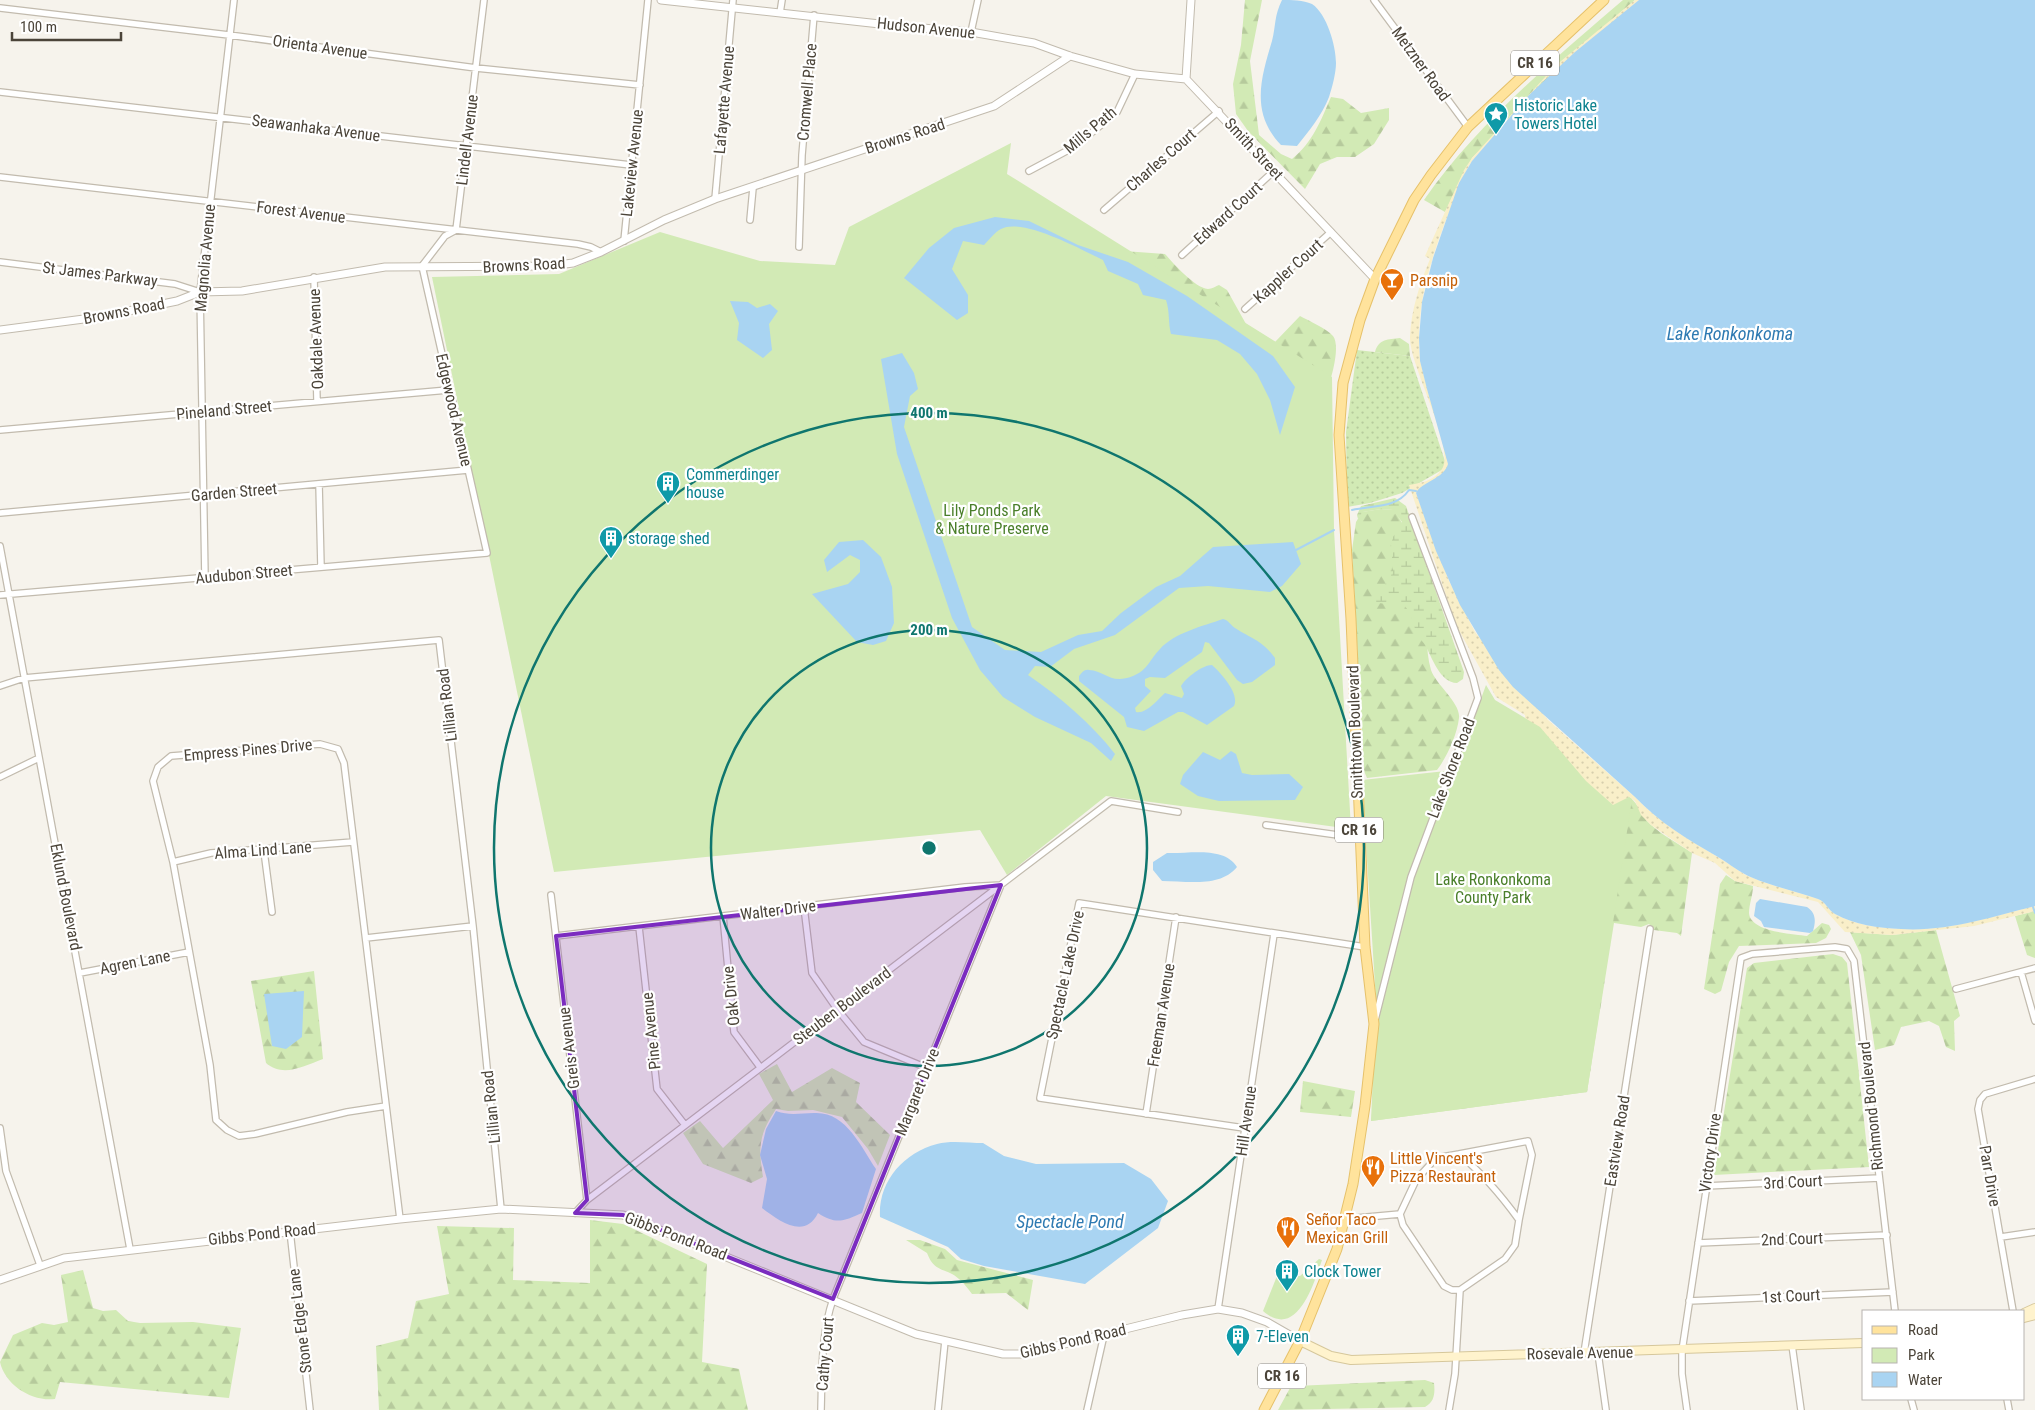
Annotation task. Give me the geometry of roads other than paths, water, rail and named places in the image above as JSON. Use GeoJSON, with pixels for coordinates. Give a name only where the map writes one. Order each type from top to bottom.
{"type":"FeatureCollection","features":[{"type":"Feature","properties":{"kind":"main road","name":"CR 16"},"geometry":{"type":"LineString","coordinates":[[1468,127],[1598,2]]}},
{"type":"Feature","properties":{"kind":"main road","name":"Smithtown Boulevard"},"geometry":{"type":"LineString","coordinates":[[1264,1410],[1300,1341],[1337,1249],[1346,1220],[1365,1106],[1374,1024],[1365,947],[1350,619],[1339,435],[1343,383],[1360,320],[1374,279],[1414,200],[1431,174],[1468,127]]}},
{"type":"Feature","properties":{"kind":"main road","name":"Rosevale Avenue"},"geometry":{"type":"LineString","coordinates":[[1300,1341],[1331,1356],[1351,1360],[1544,1352],[1682,1351],[1862,1343]]}},
{"type":"Feature","properties":{"kind":"street","name":"Magnolia Avenue"},"geometry":{"type":"LineString","coordinates":[[205,578],[200,292],[234,0]]}},
{"type":"Feature","properties":{"kind":"street","name":"Lindell Avenue"},"geometry":{"type":"LineString","coordinates":[[456,230],[484,0]]}},
{"type":"Feature","properties":{"kind":"street","name":"Lakeview Avenue"},"geometry":{"type":"LineString","coordinates":[[624,241],[648,0]]}},
{"type":"Feature","properties":{"kind":"street","name":"Hudson Avenue"},"geometry":{"type":"LineString","coordinates":[[661,0],[732,9],[970,32],[1034,43],[1070,56],[1135,74],[1186,79]]}},
{"type":"Feature","properties":{"kind":"street","name":"Lafayette Avenue"},"geometry":{"type":"LineString","coordinates":[[716,199],[733,0]]}},
{"type":"Feature","properties":{"kind":"street"},"geometry":{"type":"LineString","coordinates":[[780,13],[782,0]]}},
{"type":"Feature","properties":{"kind":"street"},"geometry":{"type":"LineString","coordinates":[[970,32],[978,0]]}},
{"type":"Feature","properties":{"kind":"street"},"geometry":{"type":"LineString","coordinates":[[1186,79],[1191,0]]}},
{"type":"Feature","properties":{"kind":"street","name":"Metzner Road"},"geometry":{"type":"LineString","coordinates":[[1374,0],[1468,127]]}},
{"type":"Feature","properties":{"kind":"street","name":"Orienta Avenue"},"geometry":{"type":"LineString","coordinates":[[0,8],[229,35],[476,68],[640,85]]}},
{"type":"Feature","properties":{"kind":"street","name":"Cromwell Place"},"geometry":{"type":"LineString","coordinates":[[799,247],[802,155],[814,16]]}},
{"type":"Feature","properties":{"kind":"street","name":"Browns Road"},"geometry":{"type":"LineString","coordinates":[[0,330],[100,317],[177,301],[200,292],[242,291],[314,277],[385,267],[550,266],[573,263],[601,252],[664,220],[716,199],[994,106],[1070,56]]}},
{"type":"Feature","properties":{"kind":"street","name":"Mills Path"},"geometry":{"type":"LineString","coordinates":[[1029,171],[1074,147],[1117,112],[1135,74]]}},
{"type":"Feature","properties":{"kind":"street","name":"Smith Street"},"geometry":{"type":"LineString","coordinates":[[1186,79],[1219,111],[1374,279]]}},
{"type":"Feature","properties":{"kind":"street","name":"Seawanhaka Avenue"},"geometry":{"type":"LineString","coordinates":[[0,92],[631,165]]}},
{"type":"Feature","properties":{"kind":"street","name":"Charles Court"},"geometry":{"type":"LineString","coordinates":[[1104,210],[1219,111]]}},
{"type":"Feature","properties":{"kind":"street","name":"Edward Court"},"geometry":{"type":"LineString","coordinates":[[1182,254],[1274,171]]}},
{"type":"Feature","properties":{"kind":"street","name":"Forest Avenue"},"geometry":{"type":"LineString","coordinates":[[0,177],[578,244],[601,252]]}},
{"type":"Feature","properties":{"kind":"street"},"geometry":{"type":"LineString","coordinates":[[750,220],[753,188]]}},
{"type":"Feature","properties":{"kind":"street"},"geometry":{"type":"LineString","coordinates":[[422,266],[445,236],[456,230]]}},
{"type":"Feature","properties":{"kind":"street","name":"Kappler Court"},"geometry":{"type":"LineString","coordinates":[[1244,309],[1330,232]]}},
{"type":"Feature","properties":{"kind":"street","name":"St James Parkway"},"geometry":{"type":"LineString","coordinates":[[0,262],[175,284],[200,292]]}},
{"type":"Feature","properties":{"kind":"street","name":"Edgewood Avenue"},"geometry":{"type":"LineString","coordinates":[[422,266],[448,390],[487,553]]}},
{"type":"Feature","properties":{"kind":"street","name":"Oakdale Avenue"},"geometry":{"type":"LineString","coordinates":[[314,277],[318,402]]}},
{"type":"Feature","properties":{"kind":"street","name":"Pineland Street"},"geometry":{"type":"LineString","coordinates":[[0,430],[448,390]]}},
{"type":"Feature","properties":{"kind":"street","name":"Garden Street"},"geometry":{"type":"LineString","coordinates":[[0,513],[468,470]]}},
{"type":"Feature","properties":{"kind":"street"},"geometry":{"type":"LineString","coordinates":[[319,484],[321,567]]}},
{"type":"Feature","properties":{"kind":"street","name":"Lake Shore Road"},"geometry":{"type":"LineString","coordinates":[[1374,1024],[1411,877],[1478,698],[1473,678],[1412,517]]}},
{"type":"Feature","properties":{"kind":"street","name":"Eklund Boulevard"},"geometry":{"type":"LineString","coordinates":[[0,546],[130,1249]]}},
{"type":"Feature","properties":{"kind":"street","name":"Audubon Street"},"geometry":{"type":"LineString","coordinates":[[0,595],[487,553]]}},
{"type":"Feature","properties":{"kind":"street","name":"Lillian Road"},"geometry":{"type":"LineString","coordinates":[[0,686],[24,678],[439,640],[473,926],[501,1209]]}},
{"type":"Feature","properties":{"kind":"street","name":"Empress Pines Drive"},"geometry":{"type":"LineString","coordinates":[[386,1106],[347,1112],[255,1134],[239,1136],[227,1130],[216,1120],[210,1066],[189,952],[172,862],[153,782],[158,767],[171,756],[320,744],[338,749],[344,763],[400,1219]]}},
{"type":"Feature","properties":{"kind":"street"},"geometry":{"type":"LineString","coordinates":[[0,777],[39,758]]}},
{"type":"Feature","properties":{"kind":"street","name":"Steuben Boulevard"},"geometry":{"type":"LineString","coordinates":[[574,1213],[587,1200],[1111,800],[1178,812]]}},
{"type":"Feature","properties":{"kind":"street"},"geometry":{"type":"LineString","coordinates":[[1266,825],[1359,838]]}},
{"type":"Feature","properties":{"kind":"street","name":"Alma Lind Lane"},"geometry":{"type":"LineString","coordinates":[[172,862],[211,854],[353,842]]}},
{"type":"Feature","properties":{"kind":"street"},"geometry":{"type":"LineString","coordinates":[[264,851],[272,912]]}},
{"type":"Feature","properties":{"kind":"street","name":"Walter Drive"},"geometry":{"type":"LineString","coordinates":[[556,936],[965,887],[1001,885]]}},
{"type":"Feature","properties":{"kind":"street","name":"Margaret Drive"},"geometry":{"type":"LineString","coordinates":[[833,1299],[1001,885]]}},
{"type":"Feature","properties":{"kind":"street","name":"Greis Avenue"},"geometry":{"type":"LineString","coordinates":[[551,895],[587,1200]]}},
{"type":"Feature","properties":{"kind":"street","name":"Spectacle Lake Drive"},"geometry":{"type":"LineString","coordinates":[[1244,1128],[1040,1098],[1079,903],[1365,947]]}},
{"type":"Feature","properties":{"kind":"street"},"geometry":{"type":"LineString","coordinates":[[804,907],[812,973],[837,1009],[864,1042],[927,1068]]}},
{"type":"Feature","properties":{"kind":"street","name":"Oak Drive"},"geometry":{"type":"LineString","coordinates":[[723,916],[734,1032],[760,1067]]}},
{"type":"Feature","properties":{"kind":"street","name":"Freeman Avenue"},"geometry":{"type":"LineString","coordinates":[[1146,1114],[1176,917]]}},
{"type":"Feature","properties":{"kind":"street"},"geometry":{"type":"LineString","coordinates":[[366,938],[473,926]]}},
{"type":"Feature","properties":{"kind":"street","name":"Pine Avenue"},"geometry":{"type":"LineString","coordinates":[[639,927],[657,1089],[685,1125]]}},
{"type":"Feature","properties":{"kind":"street","name":"Eastview Road"},"geometry":{"type":"LineString","coordinates":[[1584,1353],[1650,929]]}},
{"type":"Feature","properties":{"kind":"street","name":"Hill Avenue"},"geometry":{"type":"LineString","coordinates":[[1218,1309],[1274,934]]}},
{"type":"Feature","properties":{"kind":"street","name":"Richmond Boulevard"},"geometry":{"type":"LineString","coordinates":[[1802,951],[1835,946],[1847,949],[1854,961],[1895,1310]]}},
{"type":"Feature","properties":{"kind":"street","name":"Victory Drive"},"geometry":{"type":"LineString","coordinates":[[1687,1410],[1682,1374],[1682,1351],[1741,958],[1752,954],[1802,951]]}},
{"type":"Feature","properties":{"kind":"street","name":"Agren Lane"},"geometry":{"type":"LineString","coordinates":[[80,973],[189,952]]}},
{"type":"Feature","properties":{"kind":"street"},"geometry":{"type":"LineString","coordinates":[[1956,989],[2035,968]]}},
{"type":"Feature","properties":{"kind":"street"},"geometry":{"type":"LineString","coordinates":[[2021,972],[2035,1022]]}},
{"type":"Feature","properties":{"kind":"street","name":"Parr Drive"},"geometry":{"type":"LineString","coordinates":[[2013,1310],[1978,1109],[1980,1100],[1985,1094],[2035,1079]]}},
{"type":"Feature","properties":{"kind":"street"},"geometry":{"type":"LineString","coordinates":[[0,1128],[3,1172],[40,1265]]}},
{"type":"Feature","properties":{"kind":"street"},"geometry":{"type":"LineString","coordinates":[[1528,1141],[1532,1155],[1515,1246],[1506,1258],[1460,1290],[1452,1290],[1444,1286],[1403,1225],[1400,1214],[1416,1180],[1436,1158],[1459,1154],[1528,1141]]}},
{"type":"Feature","properties":{"kind":"street"},"geometry":{"type":"LineString","coordinates":[[1459,1154],[1480,1171],[1519,1220]]}},
{"type":"Feature","properties":{"kind":"street","name":"3rd Court"},"geometry":{"type":"LineString","coordinates":[[1706,1186],[1879,1178]]}},
{"type":"Feature","properties":{"kind":"street","name":"Gibbs Pond Road"},"geometry":{"type":"LineString","coordinates":[[0,1280],[64,1258],[290,1231],[501,1209],[623,1215],[916,1334],[1003,1354],[1024,1354],[1182,1315],[1218,1309],[1242,1313],[1267,1322],[1300,1341]]}},
{"type":"Feature","properties":{"kind":"street"},"geometry":{"type":"LineString","coordinates":[[1346,1220],[1400,1214]]}},
{"type":"Feature","properties":{"kind":"street","name":"Stone Edge Lane"},"geometry":{"type":"LineString","coordinates":[[290,1231],[310,1410]]}},
{"type":"Feature","properties":{"kind":"street"},"geometry":{"type":"LineString","coordinates":[[2001,1237],[2035,1232]]}},
{"type":"Feature","properties":{"kind":"street","name":"2nd Court"},"geometry":{"type":"LineString","coordinates":[[1698,1243],[1887,1235]]}},
{"type":"Feature","properties":{"kind":"street"},"geometry":{"type":"LineString","coordinates":[[1449,1410],[1460,1290]]}},
{"type":"Feature","properties":{"kind":"street","name":"1st Court"},"geometry":{"type":"LineString","coordinates":[[1689,1301],[1893,1292]]}},
{"type":"Feature","properties":{"kind":"street","name":"Cathy Court"},"geometry":{"type":"LineString","coordinates":[[821,1410],[827,1324],[833,1299]]}},
{"type":"Feature","properties":{"kind":"street"},"geometry":{"type":"LineString","coordinates":[[1087,1410],[1104,1334]]}},
{"type":"Feature","properties":{"kind":"street"},"geometry":{"type":"LineString","coordinates":[[938,1410],[945,1341]]}},
{"type":"Feature","properties":{"kind":"street"},"geometry":{"type":"LineString","coordinates":[[1792,1345],[1801,1410]]}},
{"type":"Feature","properties":{"kind":"street"},"geometry":{"type":"LineString","coordinates":[[1598,1353],[1606,1410]]}},
{"type":"Feature","properties":{"kind":"water"},"geometry":{"type":"Polygon","coordinates":[[[1282,0],[1305,2],[1312,4],[1317,9],[1330,31],[1336,56],[1333,85],[1326,104],[1311,129],[1297,146],[1281,145],[1271,133],[1262,108],[1261,95],[1264,68],[1272,41],[1276,16],[1282,0]]]}},
{"type":"Feature","properties":{"kind":"water","name":"Lake Ronkonkoma"},"geometry":{"type":"Polygon","coordinates":[[[1639,0],[2035,0],[2035,906],[1952,926],[1918,929],[1884,928],[1851,921],[1835,914],[1818,899],[1744,874],[1654,815],[1513,687],[1499,670],[1460,605],[1436,551],[1416,493],[1442,473],[1448,464],[1420,361],[1419,338],[1422,302],[1433,258],[1459,183],[1472,161],[1529,95],[1575,52],[1639,0]]]}},
{"type":"Feature","properties":{"kind":"water"},"geometry":{"type":"Polygon","coordinates":[[[995,217],[1029,221],[1078,245],[1128,262],[1187,296],[1273,356],[1295,387],[1280,435],[1270,400],[1257,374],[1240,354],[1217,340],[1171,334],[1166,300],[1143,295],[1138,284],[1108,271],[1103,260],[1052,236],[1023,227],[1011,226],[999,230],[984,245],[963,241],[952,269],[968,295],[968,313],[957,320],[904,278],[929,248],[954,228],[995,217]]]}},
{"type":"Feature","properties":{"kind":"water"},"geometry":{"type":"Polygon","coordinates":[[[730,301],[748,302],[757,308],[770,304],[778,311],[769,324],[772,350],[763,358],[737,340],[739,323],[730,301]]]}},
{"type":"Feature","properties":{"kind":"water"},"geometry":{"type":"Polygon","coordinates":[[[902,353],[914,373],[918,389],[910,396],[904,427],[972,627],[1005,650],[1041,652],[1078,635],[1102,631],[1121,613],[1156,587],[1180,576],[1213,547],[1293,542],[1301,564],[1282,586],[1270,592],[1208,586],[1179,588],[1115,635],[1074,649],[1050,667],[1035,666],[1028,675],[1063,701],[1096,732],[1115,754],[1111,761],[1091,743],[1035,717],[1003,697],[980,670],[952,618],[897,454],[881,359],[902,353]]]}},
{"type":"Feature","properties":{"kind":"water"},"geometry":{"type":"Polygon","coordinates":[[[863,540],[881,557],[892,587],[894,623],[886,641],[873,645],[857,642],[812,594],[848,584],[860,572],[860,560],[850,555],[827,572],[824,560],[839,542],[863,540]]]}},
{"type":"Feature","properties":{"kind":"water"},"geometry":{"type":"Polygon","coordinates":[[[1223,619],[1266,647],[1275,658],[1275,665],[1252,682],[1243,684],[1237,680],[1209,643],[1205,642],[1202,652],[1165,678],[1150,677],[1145,679],[1145,686],[1151,691],[1135,708],[1136,712],[1144,711],[1165,693],[1182,698],[1184,694],[1181,686],[1183,683],[1199,670],[1212,665],[1229,684],[1235,701],[1234,706],[1207,725],[1183,712],[1178,712],[1144,731],[1127,727],[1124,717],[1079,681],[1079,676],[1087,670],[1119,679],[1138,674],[1166,643],[1189,631],[1223,619]]]}},
{"type":"Feature","properties":{"kind":"water"},"geometry":{"type":"Polygon","coordinates":[[[1231,751],[1236,754],[1242,773],[1252,775],[1289,774],[1303,787],[1295,800],[1219,801],[1198,796],[1180,784],[1183,775],[1203,752],[1220,760],[1231,751]]]}},
{"type":"Feature","properties":{"kind":"water"},"geometry":{"type":"Polygon","coordinates":[[[1195,852],[1215,854],[1231,860],[1237,867],[1230,874],[1212,881],[1162,881],[1153,870],[1153,862],[1167,853],[1195,852]]]}},
{"type":"Feature","properties":{"kind":"water"},"geometry":{"type":"Polygon","coordinates":[[[1760,899],[1807,907],[1814,917],[1813,931],[1810,933],[1764,927],[1761,921],[1754,916],[1756,903],[1760,899]]]}},
{"type":"Feature","properties":{"kind":"water"},"geometry":{"type":"Polygon","coordinates":[[[304,991],[302,1037],[286,1049],[272,1046],[264,994],[304,991]]]}},
{"type":"Feature","properties":{"kind":"water"},"geometry":{"type":"Polygon","coordinates":[[[776,1111],[790,1114],[825,1114],[844,1124],[851,1132],[876,1169],[862,1213],[850,1218],[835,1220],[818,1213],[813,1221],[799,1227],[776,1218],[762,1208],[767,1179],[760,1155],[766,1129],[776,1111]]]}},
{"type":"Feature","properties":{"kind":"water","name":"Spectacle Pond"},"geometry":{"type":"Polygon","coordinates":[[[942,1143],[983,1143],[1004,1156],[1036,1164],[1124,1163],[1151,1179],[1168,1201],[1158,1228],[1085,1284],[984,1266],[961,1259],[948,1247],[880,1217],[880,1204],[888,1181],[903,1162],[913,1154],[942,1143]]]}},
{"type":"Feature","properties":{"kind":"waterway"},"geometry":{"type":"LineString","coordinates":[[1352,510],[1391,503],[1404,496],[1409,490],[1416,491]]}},
{"type":"Feature","properties":{"kind":"waterway"},"geometry":{"type":"LineString","coordinates":[[1296,550],[1334,530]]}},
{"type":"Feature","properties":{"kind":"waterway"},"geometry":{"type":"LineString","coordinates":[[2033,907],[2035,913]]}},
{"type":"Feature","properties":{"kind":"place","name":"Historic Lake Towers Hotel"},"geometry":{"type":"Point","coordinates":[1496,135]}},
{"type":"Feature","properties":{"kind":"place","name":"Parsnip"},"geometry":{"type":"Point","coordinates":[1392,301]}},
{"type":"Feature","properties":{"kind":"place","name":"Commerdinger house"},"geometry":{"type":"Point","coordinates":[668,504]}},
{"type":"Feature","properties":{"kind":"place","name":"storage shed"},"geometry":{"type":"Point","coordinates":[611,559]}},
{"type":"Feature","properties":{"kind":"place","name":"Little Vincent's Pizza Restaurant"},"geometry":{"type":"Point","coordinates":[1373,1188]}},
{"type":"Feature","properties":{"kind":"place","name":"Señor Taco Mexican Grill"},"geometry":{"type":"Point","coordinates":[1288,1249]}},
{"type":"Feature","properties":{"kind":"place","name":"Clock Tower"},"geometry":{"type":"Point","coordinates":[1287,1292]}},
{"type":"Feature","properties":{"kind":"place","name":"7-Eleven"},"geometry":{"type":"Point","coordinates":[1238,1357]}},
{"type":"Feature","properties":{"kind":"park label","name":"Lily Ponds Park & Nature Preserve"},"geometry":{"type":"Point","coordinates":[992,519]}},
{"type":"Feature","properties":{"kind":"park label","name":"Lake Ronkonkoma County Park"},"geometry":{"type":"Point","coordinates":[1493,888]}}]}
